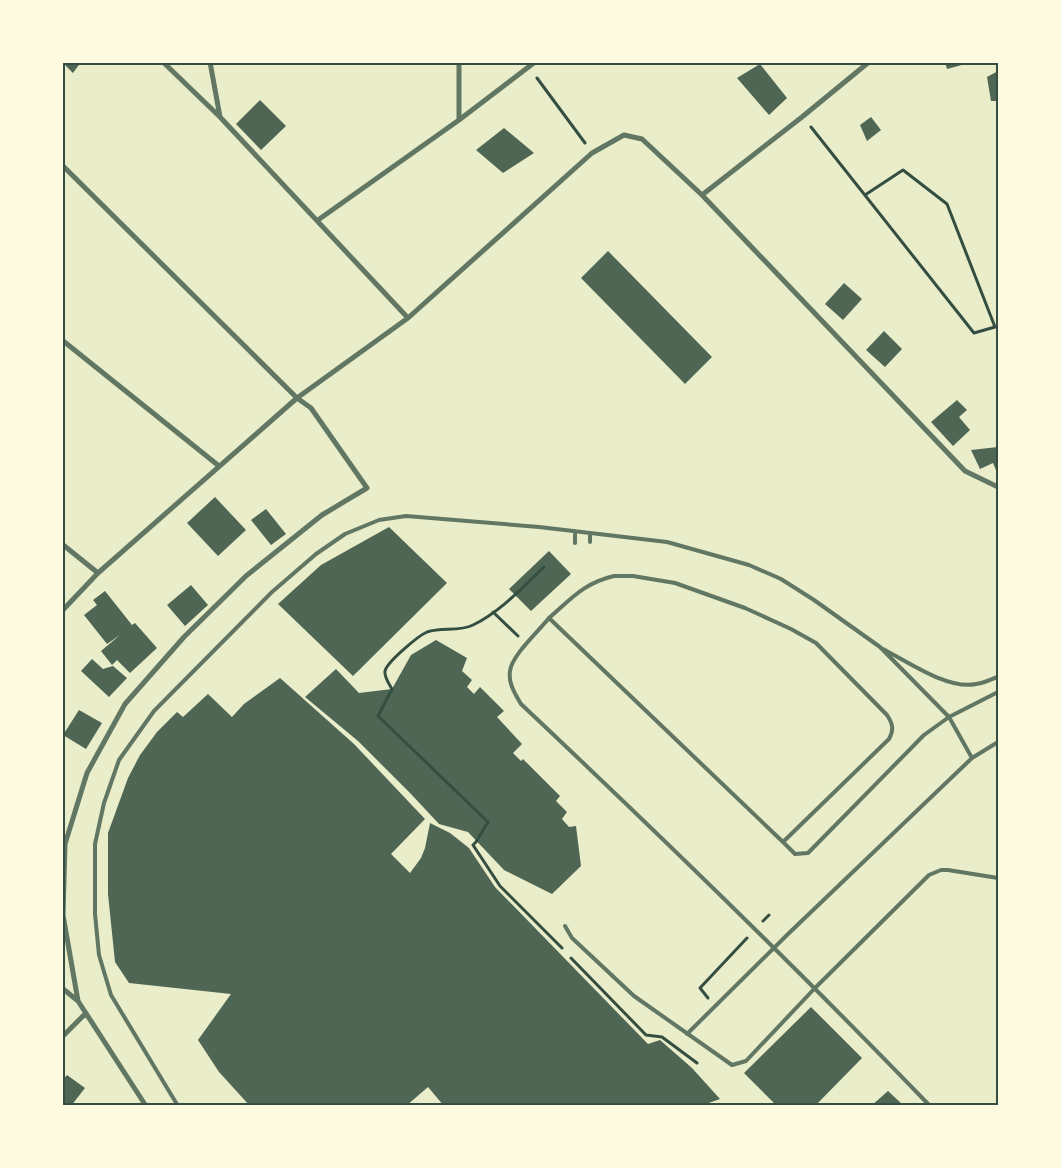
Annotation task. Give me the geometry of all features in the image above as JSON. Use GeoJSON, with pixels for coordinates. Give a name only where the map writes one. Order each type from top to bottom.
{"type":"FeatureCollection","features":[{"type":"Feature","properties":{"kind":"street"},"geometry":{"type":"LineString","coordinates":[[163,62],[318,220],[408,318]]}},
{"type":"Feature","properties":{"kind":"street"},"geometry":{"type":"LineString","coordinates":[[210,62],[220,118]]}},
{"type":"Feature","properties":{"kind":"street"},"geometry":{"type":"LineString","coordinates":[[459,62],[459,120]]}},
{"type":"Feature","properties":{"kind":"street"},"geometry":{"type":"LineString","coordinates":[[318,220],[459,120],[536,62]]}},
{"type":"Feature","properties":{"kind":"street"},"geometry":{"type":"LineString","coordinates":[[702,195],[869,62]]}},
{"type":"Feature","properties":{"kind":"street"},"geometry":{"type":"LineString","coordinates":[[62,611],[98,573],[297,398],[408,318],[592,153],[624,135],[642,139],[702,195],[965,471],[998,487]]}},
{"type":"Feature","properties":{"kind":"street"},"geometry":{"type":"LineString","coordinates":[[62,165],[297,398],[311,408],[367,488],[322,515],[246,576],[184,637],[121,712],[87,773],[65,844],[63,915],[78,1001]]}},
{"type":"Feature","properties":{"kind":"street"},"geometry":{"type":"LineString","coordinates":[[62,340],[219,466]]}},
{"type":"Feature","properties":{"kind":"street"},"geometry":{"type":"LineString","coordinates":[[62,544],[98,573]]}},
{"type":"Feature","properties":{"kind":"street"},"geometry":{"type":"LineString","coordinates":[[62,988],[78,1001],[146,1106]]}},
{"type":"Feature","properties":{"kind":"street"},"geometry":{"type":"LineString","coordinates":[[62,1037],[86,1013]]}},
{"type":"Feature","properties":{"kind":"lane"},"geometry":{"type":"LineString","coordinates":[[178,1106],[111,995],[99,955],[95,914],[95,844],[104,803],[119,760],[154,711],[272,592],[316,554],[346,534],[379,520],[406,516],[539,527],[667,542],[748,565],[780,580],[814,600],[880,647],[942,680],[953,683],[976,684],[998,677]]}},
{"type":"Feature","properties":{"kind":"lane"},"geometry":{"type":"LineString","coordinates":[[575,531],[575,543]]}},
{"type":"Feature","properties":{"kind":"lane"},"geometry":{"type":"LineString","coordinates":[[590,533],[590,542]]}},
{"type":"Feature","properties":{"kind":"lane"},"geometry":{"type":"LineString","coordinates":[[783,842],[889,739],[892,733],[893,726],[887,715],[816,643],[745,608],[676,583],[633,576],[614,576],[592,582],[549,618],[516,656],[509,673],[512,689],[521,704],[656,832],[773,949],[815,988],[930,1106]]}},
{"type":"Feature","properties":{"kind":"lane"},"geometry":{"type":"LineString","coordinates":[[549,618],[795,854],[808,852],[924,735],[949,718],[998,692]]}},
{"type":"Feature","properties":{"kind":"lane"},"geometry":{"type":"LineString","coordinates":[[880,647],[949,718],[972,758]]}},
{"type":"Feature","properties":{"kind":"lane"},"geometry":{"type":"LineString","coordinates":[[687,1034],[972,758],[998,742]]}},
{"type":"Feature","properties":{"kind":"lane"},"geometry":{"type":"LineString","coordinates":[[565,926],[572,938],[634,996],[732,1065],[746,1061],[815,988],[929,875],[941,870],[948,870],[998,878]]}},
{"type":"Feature","properties":{"kind":"path"},"geometry":{"type":"LineString","coordinates":[[529,67],[592,153]]}},
{"type":"Feature","properties":{"kind":"path"},"geometry":{"type":"LineString","coordinates":[[802,117],[974,333],[995,327],[947,204],[903,170],[865,195]]}},
{"type":"Feature","properties":{"kind":"path"},"geometry":{"type":"LineString","coordinates":[[544,567],[493,612],[472,626],[436,630],[418,637],[387,666],[385,677],[392,689],[378,716],[488,822],[473,845],[500,886],[646,1035],[662,1037],[697,1063]]}},
{"type":"Feature","properties":{"kind":"path"},"geometry":{"type":"LineString","coordinates":[[493,612],[526,645]]}},
{"type":"Feature","properties":{"kind":"path"},"geometry":{"type":"LineString","coordinates":[[762,921],[769,915]]}},
{"type":"Feature","properties":{"kind":"path"},"geometry":{"type":"LineString","coordinates":[[715,1006],[700,988],[750,935]]}},
{"type":"Feature","properties":{"kind":"building"},"geometry":{"type":"Polygon","coordinates":[[[62,62],[81,62],[73,73],[62,62]]]}},
{"type":"Feature","properties":{"kind":"building"},"geometry":{"type":"Polygon","coordinates":[[[945,62],[969,62],[969,63],[947,69],[945,62]]]}},
{"type":"Feature","properties":{"kind":"building"},"geometry":{"type":"Polygon","coordinates":[[[760,64],[787,98],[769,115],[737,78],[760,64]]]}},
{"type":"Feature","properties":{"kind":"building"},"geometry":{"type":"Polygon","coordinates":[[[998,71],[998,101],[991,101],[987,77],[998,71]]]}},
{"type":"Feature","properties":{"kind":"building"},"geometry":{"type":"Polygon","coordinates":[[[260,100],[286,126],[261,150],[236,124],[260,100]]]}},
{"type":"Feature","properties":{"kind":"building"},"geometry":{"type":"Polygon","coordinates":[[[871,117],[881,130],[867,141],[860,125],[871,117]]]}},
{"type":"Feature","properties":{"kind":"building"},"geometry":{"type":"Polygon","coordinates":[[[504,128],[534,153],[503,173],[476,150],[504,128]]]}},
{"type":"Feature","properties":{"kind":"building"},"geometry":{"type":"Polygon","coordinates":[[[608,251],[712,357],[685,384],[581,278],[608,251]]]}},
{"type":"Feature","properties":{"kind":"building"},"geometry":{"type":"Polygon","coordinates":[[[844,283],[862,299],[843,320],[825,304],[844,283]]]}},
{"type":"Feature","properties":{"kind":"building"},"geometry":{"type":"Polygon","coordinates":[[[884,331],[902,349],[885,367],[866,350],[884,331]]]}},
{"type":"Feature","properties":{"kind":"building"},"geometry":{"type":"Polygon","coordinates":[[[957,400],[967,410],[959,417],[970,430],[953,446],[931,422],[957,400]]]}},
{"type":"Feature","properties":{"kind":"building"},"geometry":{"type":"Polygon","coordinates":[[[998,447],[998,475],[993,463],[980,469],[971,450],[998,447]]]}},
{"type":"Feature","properties":{"kind":"building"},"geometry":{"type":"Polygon","coordinates":[[[215,497],[246,530],[218,556],[187,523],[215,497]]]}},
{"type":"Feature","properties":{"kind":"building"},"geometry":{"type":"Polygon","coordinates":[[[266,509],[286,534],[271,545],[251,520],[266,509]]]}},
{"type":"Feature","properties":{"kind":"building"},"geometry":{"type":"Polygon","coordinates":[[[389,527],[447,583],[353,676],[278,604],[321,565],[389,527]]]}},
{"type":"Feature","properties":{"kind":"building"},"geometry":{"type":"Polygon","coordinates":[[[549,551],[571,574],[531,611],[509,589],[549,551]]]}},
{"type":"Feature","properties":{"kind":"building"},"geometry":{"type":"Polygon","coordinates":[[[191,585],[208,605],[185,626],[167,605],[191,585]]]}},
{"type":"Feature","properties":{"kind":"building"},"geometry":{"type":"Polygon","coordinates":[[[105,591],[132,625],[135,623],[157,648],[130,673],[117,660],[112,665],[101,651],[120,635],[107,644],[84,615],[97,605],[93,600],[105,591]]]}},
{"type":"Feature","properties":{"kind":"building"},"geometry":{"type":"Polygon","coordinates":[[[436,640],[467,658],[462,671],[472,680],[467,687],[474,694],[480,687],[504,711],[497,717],[522,744],[513,753],[521,761],[523,759],[560,796],[556,801],[567,812],[562,819],[569,827],[576,826],[581,866],[552,894],[504,870],[468,832],[439,824],[358,741],[305,697],[336,669],[359,693],[392,689],[411,655],[436,640]]]}},
{"type":"Feature","properties":{"kind":"building"},"geometry":{"type":"Polygon","coordinates":[[[92,659],[103,669],[113,666],[127,678],[109,697],[81,671],[92,659]]]}},
{"type":"Feature","properties":{"kind":"building"},"geometry":{"type":"Polygon","coordinates":[[[280,678],[354,744],[425,819],[391,854],[410,873],[421,858],[425,848],[430,823],[450,833],[469,848],[495,887],[648,1044],[660,1040],[692,1068],[720,1099],[700,1106],[444,1106],[428,1087],[406,1106],[250,1106],[219,1072],[198,1040],[231,994],[129,983],[115,962],[108,894],[108,833],[128,778],[140,755],[157,732],[177,712],[183,717],[208,694],[232,717],[244,704],[280,678]]]}},
{"type":"Feature","properties":{"kind":"building"},"geometry":{"type":"Polygon","coordinates":[[[79,710],[102,723],[86,749],[63,735],[79,710]]]}},
{"type":"Feature","properties":{"kind":"building"},"geometry":{"type":"Polygon","coordinates":[[[811,1007],[862,1058],[815,1106],[777,1106],[744,1073],[811,1007]]]}},
{"type":"Feature","properties":{"kind":"building"},"geometry":{"type":"Polygon","coordinates":[[[67,1075],[85,1088],[71,1106],[62,1106],[62,1081],[67,1075]]]}},
{"type":"Feature","properties":{"kind":"building"},"geometry":{"type":"Polygon","coordinates":[[[888,1091],[904,1106],[871,1106],[888,1091]]]}}]}
